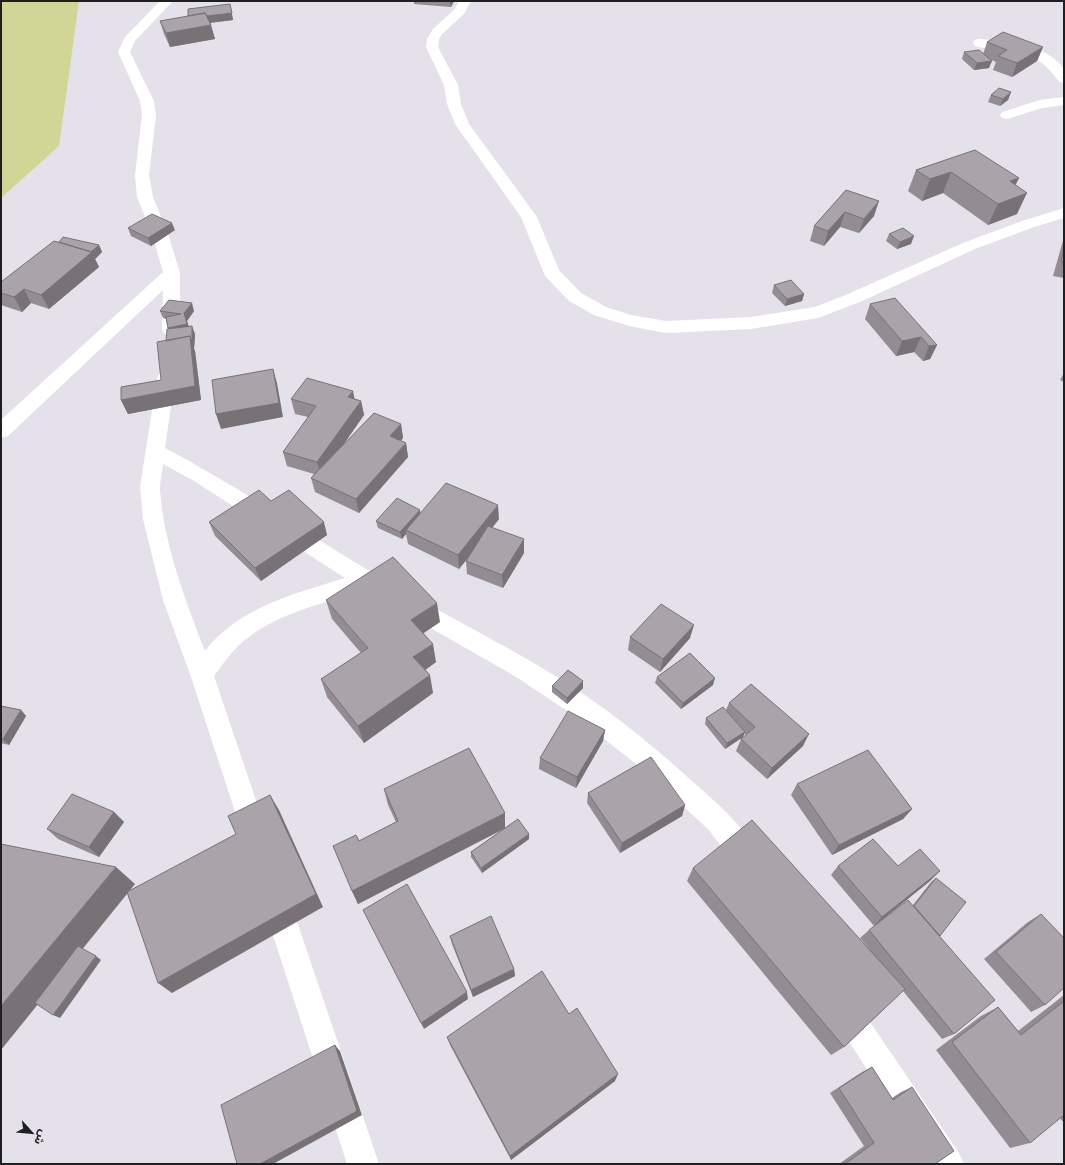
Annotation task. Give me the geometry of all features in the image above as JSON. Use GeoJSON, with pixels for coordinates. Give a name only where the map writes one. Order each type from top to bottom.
{"type":"FeatureCollection","features":[{"type":"Feature","properties":{"kind":"street"},"geometry":{"type":"LineString","coordinates":[[167,1],[129,40],[124,52],[147,101],[149,115],[142,175],[145,197],[160,234],[172,273],[170,341]]}},
{"type":"Feature","properties":{"kind":"street"},"geometry":{"type":"LineString","coordinates":[[465,1],[460,11],[437,32],[433,39],[432,47],[451,85],[454,104],[462,124],[529,217],[551,272],[575,297],[600,311],[629,320],[666,327],[751,323],[818,312],[854,298],[969,246],[1028,224],[1064,213]]}},
{"type":"Feature","properties":{"kind":"street"},"geometry":{"type":"LineString","coordinates":[[979,43],[1006,44],[1035,53],[1059,69],[1064,79]]}},
{"type":"Feature","properties":{"kind":"street"},"geometry":{"type":"LineString","coordinates":[[1007,115],[1040,104],[1064,101]]}},
{"type":"Feature","properties":{"kind":"street"},"geometry":{"type":"LineString","coordinates":[[1,431],[172,273]]}},
{"type":"Feature","properties":{"kind":"street"},"geometry":{"type":"LineString","coordinates":[[167,363],[164,399],[150,487],[153,519],[174,600],[202,674],[363,1164]]}},
{"type":"Feature","properties":{"kind":"street"},"geometry":{"type":"LineString","coordinates":[[155,451],[201,476],[366,580],[521,668],[581,706],[653,762],[718,821],[761,879]]}},
{"type":"Feature","properties":{"kind":"street"},"geometry":{"type":"LineString","coordinates":[[202,674],[223,646],[235,634],[250,623],[304,600],[366,580]]}},
{"type":"Feature","properties":{"kind":"street"},"geometry":{"type":"LineString","coordinates":[[831,988],[948,1164]]}},
{"type":"Feature","properties":{"kind":"green space"},"geometry":{"type":"Polygon","coordinates":[[[1,1],[79,1],[59,146],[1,198],[1,1]]]}},
{"type":"Feature","properties":{"kind":"building"},"geometry":{"type":"Polygon","coordinates":[[[230,4],[232,13],[207,16],[205,13],[188,16],[188,9],[230,4]]]}},
{"type":"Feature","properties":{"kind":"building"},"geometry":{"type":"Polygon","coordinates":[[[205,13],[211,25],[166,33],[160,21],[205,13]]]}},
{"type":"Feature","properties":{"kind":"building"},"geometry":{"type":"Polygon","coordinates":[[[1003,32],[1043,47],[1017,63],[998,56],[1007,50],[987,42],[1003,32]]]}},
{"type":"Feature","properties":{"kind":"building"},"geometry":{"type":"Polygon","coordinates":[[[979,50],[992,61],[977,63],[964,52],[979,50]]]}},
{"type":"Feature","properties":{"kind":"building"},"geometry":{"type":"Polygon","coordinates":[[[999,88],[1011,92],[1003,99],[991,95],[999,88]]]}},
{"type":"Feature","properties":{"kind":"building"},"geometry":{"type":"Polygon","coordinates":[[[975,150],[1019,178],[1010,181],[1027,193],[998,204],[951,172],[930,179],[916,170],[975,150]]]}},
{"type":"Feature","properties":{"kind":"building"},"geometry":{"type":"Polygon","coordinates":[[[846,190],[879,201],[864,219],[845,212],[828,231],[814,226],[846,190]]]}},
{"type":"Feature","properties":{"kind":"building"},"geometry":{"type":"Polygon","coordinates":[[[152,214],[172,223],[148,238],[128,228],[152,214]]]}},
{"type":"Feature","properties":{"kind":"building"},"geometry":{"type":"Polygon","coordinates":[[[903,228],[914,236],[900,242],[889,234],[903,228]]]}},
{"type":"Feature","properties":{"kind":"building"},"geometry":{"type":"Polygon","coordinates":[[[63,237],[99,245],[91,252],[59,242],[63,237]]]}},
{"type":"Feature","properties":{"kind":"building"},"geometry":{"type":"Polygon","coordinates":[[[54,241],[92,252],[41,295],[24,289],[14,297],[1,293],[1,282],[54,241]]]}},
{"type":"Feature","properties":{"kind":"building"},"geometry":{"type":"Polygon","coordinates":[[[1064,250],[1064,262],[1061,261],[1064,250]]]}},
{"type":"Feature","properties":{"kind":"building"},"geometry":{"type":"Polygon","coordinates":[[[791,280],[804,294],[787,299],[774,285],[791,280]]]}},
{"type":"Feature","properties":{"kind":"building"},"geometry":{"type":"Polygon","coordinates":[[[895,298],[937,345],[929,346],[921,337],[902,341],[870,304],[895,298]]]}},
{"type":"Feature","properties":{"kind":"building"},"geometry":{"type":"Polygon","coordinates":[[[169,300],[192,303],[184,313],[187,324],[168,328],[166,317],[181,314],[160,311],[169,300]]]}},
{"type":"Feature","properties":{"kind":"building"},"geometry":{"type":"Polygon","coordinates":[[[192,326],[192,342],[190,336],[166,341],[167,329],[192,326]]]}},
{"type":"Feature","properties":{"kind":"building"},"geometry":{"type":"Polygon","coordinates":[[[190,336],[195,386],[121,400],[121,387],[161,380],[157,342],[190,336]]]}},
{"type":"Feature","properties":{"kind":"building"},"geometry":{"type":"Polygon","coordinates":[[[273,369],[279,403],[216,414],[212,380],[273,369]]]}},
{"type":"Feature","properties":{"kind":"building"},"geometry":{"type":"Polygon","coordinates":[[[307,378],[353,391],[348,397],[361,401],[317,462],[283,452],[316,406],[291,399],[307,378]]]}},
{"type":"Feature","properties":{"kind":"building"},"geometry":{"type":"Polygon","coordinates":[[[374,413],[401,424],[390,436],[406,443],[356,499],[311,478],[374,413]]]}},
{"type":"Feature","properties":{"kind":"building"},"geometry":{"type":"Polygon","coordinates":[[[446,483],[498,505],[458,555],[406,530],[446,483]]]}},
{"type":"Feature","properties":{"kind":"building"},"geometry":{"type":"Polygon","coordinates":[[[259,490],[271,501],[289,490],[324,522],[255,568],[209,522],[259,490]]]}},
{"type":"Feature","properties":{"kind":"building"},"geometry":{"type":"Polygon","coordinates":[[[397,498],[420,510],[400,532],[376,521],[397,498]]]}},
{"type":"Feature","properties":{"kind":"building"},"geometry":{"type":"Polygon","coordinates":[[[488,526],[524,539],[502,575],[466,561],[488,526]]]}},
{"type":"Feature","properties":{"kind":"building"},"geometry":{"type":"Polygon","coordinates":[[[393,557],[437,603],[411,620],[433,644],[413,657],[430,675],[358,726],[321,679],[368,648],[326,600],[393,557]]]}},
{"type":"Feature","properties":{"kind":"building"},"geometry":{"type":"Polygon","coordinates":[[[661,604],[694,625],[663,659],[630,637],[661,604]]]}},
{"type":"Feature","properties":{"kind":"building"},"geometry":{"type":"Polygon","coordinates":[[[690,653],[715,678],[683,703],[657,677],[690,653]]]}},
{"type":"Feature","properties":{"kind":"building"},"geometry":{"type":"Polygon","coordinates":[[[568,670],[583,681],[567,698],[552,686],[568,670]]]}},
{"type":"Feature","properties":{"kind":"building"},"geometry":{"type":"Polygon","coordinates":[[[751,684],[809,734],[772,768],[741,739],[755,727],[729,703],[751,684]]]}},
{"type":"Feature","properties":{"kind":"building"},"geometry":{"type":"Polygon","coordinates":[[[1,706],[21,710],[3,739],[1,739],[1,706]]]}},
{"type":"Feature","properties":{"kind":"building"},"geometry":{"type":"Polygon","coordinates":[[[723,707],[745,732],[727,743],[706,718],[723,707]]]}},
{"type":"Feature","properties":{"kind":"building"},"geometry":{"type":"Polygon","coordinates":[[[568,711],[605,730],[577,777],[540,758],[568,711]]]}},
{"type":"Feature","properties":{"kind":"building"},"geometry":{"type":"Polygon","coordinates":[[[469,748],[505,813],[352,891],[333,846],[356,835],[359,841],[398,821],[384,789],[469,748]]]}},
{"type":"Feature","properties":{"kind":"building"},"geometry":{"type":"Polygon","coordinates":[[[868,750],[912,809],[839,845],[797,784],[868,750]]]}},
{"type":"Feature","properties":{"kind":"building"},"geometry":{"type":"Polygon","coordinates":[[[651,757],[685,805],[622,843],[588,793],[651,757]]]}},
{"type":"Feature","properties":{"kind":"building"},"geometry":{"type":"Polygon","coordinates":[[[72,794],[114,812],[89,847],[47,829],[72,794]]]}},
{"type":"Feature","properties":{"kind":"building"},"geometry":{"type":"Polygon","coordinates":[[[270,795],[316,894],[158,983],[127,892],[236,834],[228,816],[270,795]]]}},
{"type":"Feature","properties":{"kind":"building"},"geometry":{"type":"Polygon","coordinates":[[[518,819],[529,834],[481,868],[471,852],[518,819]]]}},
{"type":"Feature","properties":{"kind":"building"},"geometry":{"type":"Polygon","coordinates":[[[752,820],[905,989],[844,1047],[693,868],[752,820]]]}},
{"type":"Feature","properties":{"kind":"building"},"geometry":{"type":"Polygon","coordinates":[[[873,839],[898,866],[920,849],[940,871],[882,917],[838,866],[873,839]]]}},
{"type":"Feature","properties":{"kind":"building"},"geometry":{"type":"Polygon","coordinates":[[[1,844],[116,867],[1,1006],[1,844]]]}},
{"type":"Feature","properties":{"kind":"building"},"geometry":{"type":"Polygon","coordinates":[[[936,878],[966,902],[940,936],[914,906],[936,878]]]}},
{"type":"Feature","properties":{"kind":"building"},"geometry":{"type":"Polygon","coordinates":[[[407,884],[467,992],[421,1023],[363,910],[407,884]]]}},
{"type":"Feature","properties":{"kind":"building"},"geometry":{"type":"Polygon","coordinates":[[[908,900],[995,1000],[954,1034],[869,930],[908,900]]]}},
{"type":"Feature","properties":{"kind":"building"},"geometry":{"type":"Polygon","coordinates":[[[1041,914],[1064,938],[1064,988],[1045,1005],[996,952],[1041,914]]]}},
{"type":"Feature","properties":{"kind":"building"},"geometry":{"type":"Polygon","coordinates":[[[491,916],[514,969],[471,990],[450,936],[491,916]]]}},
{"type":"Feature","properties":{"kind":"building"},"geometry":{"type":"Polygon","coordinates":[[[78,946],[96,956],[53,1015],[35,1003],[78,946]]]}},
{"type":"Feature","properties":{"kind":"building"},"geometry":{"type":"Polygon","coordinates":[[[542,971],[569,1014],[577,1008],[618,1074],[510,1156],[447,1037],[542,971]]]}},
{"type":"Feature","properties":{"kind":"building"},"geometry":{"type":"Polygon","coordinates":[[[1064,1001],[1064,1115],[1030,1143],[952,1042],[998,1007],[1021,1035],[1064,1001]]]}},
{"type":"Feature","properties":{"kind":"building"},"geometry":{"type":"Polygon","coordinates":[[[335,1045],[357,1111],[260,1164],[237,1164],[221,1105],[335,1045]]]}},
{"type":"Feature","properties":{"kind":"building"},"geometry":{"type":"Polygon","coordinates":[[[872,1067],[893,1100],[912,1087],[954,1151],[935,1164],[845,1164],[874,1143],[839,1088],[872,1067]]]}}]}
